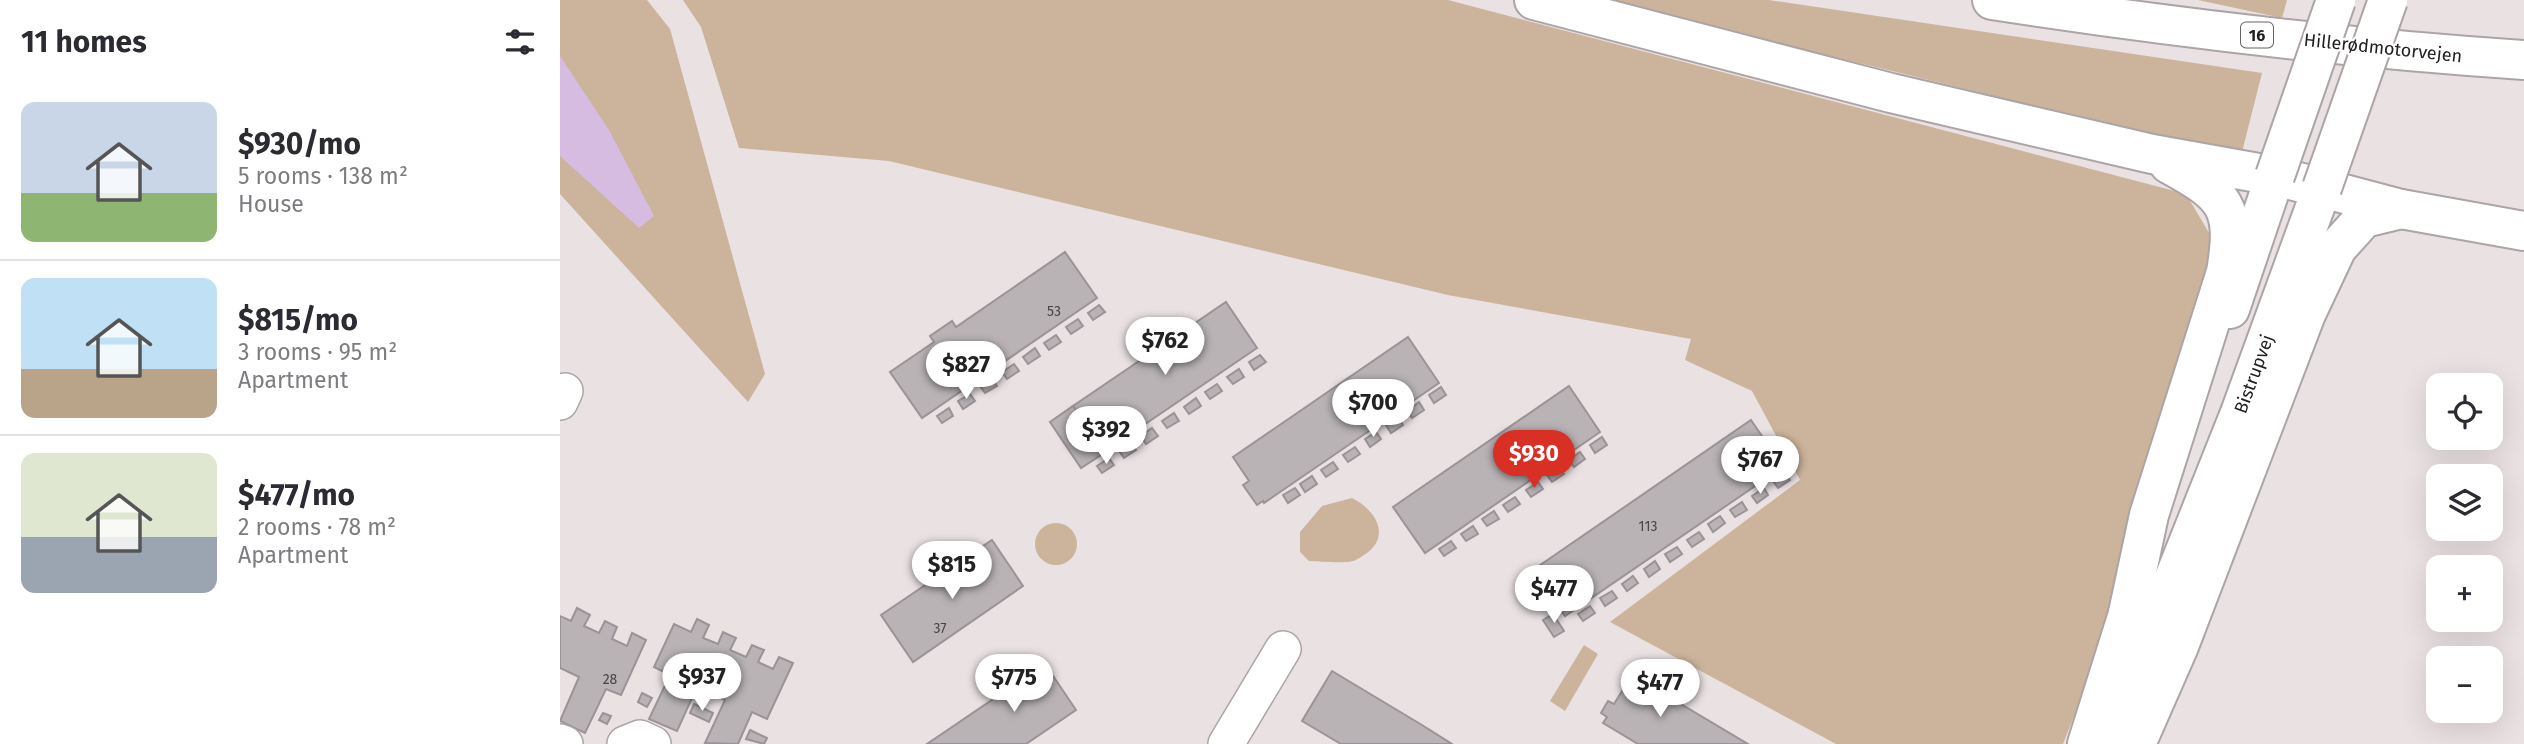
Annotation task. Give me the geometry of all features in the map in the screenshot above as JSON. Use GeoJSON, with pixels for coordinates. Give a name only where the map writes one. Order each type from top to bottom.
{"type":"FeatureCollection","features":[{"type":"Feature","properties":{"kind":"main road"},"geometry":{"type":"LineString","coordinates":[[1534,0],[1891,93],[2152,154],[2275,176],[2402,209],[2524,231]]}},
{"type":"Feature","properties":{"kind":"main road","name":"Hillerødmotorvejen"},"geometry":{"type":"LineString","coordinates":[[1992,0],[2125,20],[2422,53],[2524,60]]}},
{"type":"Feature","properties":{"kind":"main road"},"geometry":{"type":"LineString","coordinates":[[2088,744],[2128,613],[2336,0]]}},
{"type":"Feature","properties":{"kind":"main road","name":"Bistrupvej"},"geometry":{"type":"LineString","coordinates":[[2108,744],[2240,413],[2388,0]]}},
{"type":"Feature","properties":{"kind":"main road"},"geometry":{"type":"LineString","coordinates":[[2128,613],[2149,515],[2226,272],[2232,238],[2228,210],[2212,190],[2152,154]]}},
{"type":"Feature","properties":{"kind":"main road"},"geometry":{"type":"LineString","coordinates":[[2136,744],[2179,646],[2306,314],[2337,248],[2364,218],[2402,209]]}},
{"type":"Feature","properties":{"kind":"street"},"geometry":{"type":"LineString","coordinates":[[1226,744],[1283,649]]}},
{"type":"Feature","properties":{"kind":"street"},"geometry":{"type":"LineString","coordinates":[[625,744],[640,738],[653,744]]}},
{"type":"Feature","properties":{"kind":"street"},"geometry":{"type":"LineString","coordinates":[[560,742],[565,744]]}},
{"type":"Feature","properties":{"kind":"shaded area"},"geometry":{"type":"Polygon","coordinates":[[[560,0],[647,0],[670,29],[765,374],[748,402],[560,194],[560,0]]]}},
{"type":"Feature","properties":{"kind":"shaded area"},"geometry":{"type":"Polygon","coordinates":[[[683,0],[1448,0],[2186,194],[2218,248],[2085,688],[2063,744],[1836,744],[1610,622],[1800,480],[1752,391],[1685,360],[1691,339],[1448,295],[889,161],[739,148],[701,27],[683,0]]]}},
{"type":"Feature","properties":{"kind":"shaded area"},"geometry":{"type":"Polygon","coordinates":[[[1601,0],[1769,0],[2262,73],[2241,156],[1601,0]]]}},
{"type":"Feature","properties":{"kind":"shaded area"},"geometry":{"type":"Polygon","coordinates":[[[2198,0],[2287,0],[2282,18],[2198,0]]]}},
{"type":"Feature","properties":{"kind":"shaded area"},"geometry":{"type":"Polygon","coordinates":[[[560,56],[609,130],[654,216],[639,228],[560,156],[560,56]]]}},
{"type":"Feature","properties":{"kind":"shaded area"},"geometry":{"type":"Polygon","coordinates":[[[1352,498],[1367,508],[1377,522],[1378,538],[1374,546],[1353,561],[1309,561],[1300,552],[1300,532],[1322,506],[1352,498]]]}},
{"type":"Feature","properties":{"kind":"shaded area"},"geometry":{"type":"Polygon","coordinates":[[[1056,523],[1071,529],[1077,544],[1071,559],[1056,565],[1041,559],[1035,544],[1041,529],[1056,523]]]}},
{"type":"Feature","properties":{"kind":"shaded area"},"geometry":{"type":"Polygon","coordinates":[[[1584,645],[1598,654],[1565,711],[1550,701],[1584,645]]]}},
{"type":"Feature","properties":{"kind":"building"},"geometry":{"type":"Polygon","coordinates":[[[1065,252],[1097,298],[922,418],[890,372],[934,342],[930,336],[952,321],[956,327],[1065,252]]]}},
{"type":"Feature","properties":{"kind":"building"},"geometry":{"type":"Polygon","coordinates":[[[1226,302],[1257,348],[1104,452],[1073,406],[1226,302]]]}},
{"type":"Feature","properties":{"kind":"building"},"geometry":{"type":"Polygon","coordinates":[[[1099,305],[1105,312],[1093,320],[1088,313],[1099,305]]]}},
{"type":"Feature","properties":{"kind":"building"},"geometry":{"type":"Polygon","coordinates":[[[1078,319],[1083,326],[1071,334],[1066,327],[1078,319]]]}},
{"type":"Feature","properties":{"kind":"building"},"geometry":{"type":"Polygon","coordinates":[[[1056,335],[1061,342],[1049,350],[1044,343],[1056,335]]]}},
{"type":"Feature","properties":{"kind":"building"},"geometry":{"type":"Polygon","coordinates":[[[1408,337],[1439,383],[1264,503],[1263,501],[1257,505],[1243,485],[1249,481],[1233,457],[1408,337]]]}},
{"type":"Feature","properties":{"kind":"building"},"geometry":{"type":"Polygon","coordinates":[[[1035,348],[1040,356],[1028,364],[1023,357],[1035,348]]]}},
{"type":"Feature","properties":{"kind":"building"},"geometry":{"type":"Polygon","coordinates":[[[1260,355],[1266,362],[1254,370],[1249,362],[1260,355]]]}},
{"type":"Feature","properties":{"kind":"building"},"geometry":{"type":"Polygon","coordinates":[[[1014,364],[1019,371],[1007,379],[1002,372],[1014,364]]]}},
{"type":"Feature","properties":{"kind":"building"},"geometry":{"type":"Polygon","coordinates":[[[1239,369],[1244,377],[1233,384],[1227,377],[1239,369]]]}},
{"type":"Feature","properties":{"kind":"building"},"geometry":{"type":"Polygon","coordinates":[[[992,378],[997,386],[985,393],[980,386],[992,378]]]}},
{"type":"Feature","properties":{"kind":"building"},"geometry":{"type":"Polygon","coordinates":[[[1217,384],[1222,391],[1210,399],[1205,392],[1217,384]]]}},
{"type":"Feature","properties":{"kind":"building"},"geometry":{"type":"Polygon","coordinates":[[[1569,386],[1600,432],[1425,553],[1393,507],[1569,386]]]}},
{"type":"Feature","properties":{"kind":"building"},"geometry":{"type":"Polygon","coordinates":[[[1441,387],[1446,395],[1434,403],[1429,395],[1441,387]]]}},
{"type":"Feature","properties":{"kind":"building"},"geometry":{"type":"Polygon","coordinates":[[[970,394],[975,401],[963,409],[958,401],[970,394]]]}},
{"type":"Feature","properties":{"kind":"building"},"geometry":{"type":"Polygon","coordinates":[[[1196,398],[1201,406],[1189,414],[1184,407],[1196,398]]]}},
{"type":"Feature","properties":{"kind":"building"},"geometry":{"type":"Polygon","coordinates":[[[1419,402],[1424,410],[1412,418],[1408,411],[1419,402]]]}},
{"type":"Feature","properties":{"kind":"building"},"geometry":{"type":"Polygon","coordinates":[[[1073,406],[1104,453],[1081,468],[1050,422],[1073,406]]]}},
{"type":"Feature","properties":{"kind":"building"},"geometry":{"type":"Polygon","coordinates":[[[949,408],[953,416],[942,423],[937,416],[949,408]]]}},
{"type":"Feature","properties":{"kind":"building"},"geometry":{"type":"Polygon","coordinates":[[[1174,413],[1179,421],[1167,428],[1162,421],[1174,413]]]}},
{"type":"Feature","properties":{"kind":"building"},"geometry":{"type":"Polygon","coordinates":[[[1398,418],[1403,425],[1391,433],[1386,425],[1398,418]]]}},
{"type":"Feature","properties":{"kind":"building"},"geometry":{"type":"Polygon","coordinates":[[[1751,420],[1783,467],[1565,616],[1533,570],[1751,420]]]}},
{"type":"Feature","properties":{"kind":"building"},"geometry":{"type":"Polygon","coordinates":[[[1152,428],[1158,436],[1146,444],[1141,436],[1152,428]]]}},
{"type":"Feature","properties":{"kind":"building"},"geometry":{"type":"Polygon","coordinates":[[[1376,432],[1381,439],[1370,447],[1365,439],[1376,432]]]}},
{"type":"Feature","properties":{"kind":"building"},"geometry":{"type":"Polygon","coordinates":[[[1602,437],[1607,445],[1595,453],[1590,445],[1602,437]]]}},
{"type":"Feature","properties":{"kind":"building"},"geometry":{"type":"Polygon","coordinates":[[[1131,443],[1136,450],[1124,458],[1119,451],[1131,443]]]}},
{"type":"Feature","properties":{"kind":"building"},"geometry":{"type":"Polygon","coordinates":[[[1355,447],[1360,454],[1348,462],[1343,455],[1355,447]]]}},
{"type":"Feature","properties":{"kind":"building"},"geometry":{"type":"Polygon","coordinates":[[[1580,452],[1585,459],[1574,467],[1569,460],[1580,452]]]}},
{"type":"Feature","properties":{"kind":"building"},"geometry":{"type":"Polygon","coordinates":[[[1109,458],[1114,465],[1102,473],[1097,466],[1109,458]]]}},
{"type":"Feature","properties":{"kind":"building"},"geometry":{"type":"Polygon","coordinates":[[[1333,462],[1338,469],[1326,477],[1321,470],[1333,462]]]}},
{"type":"Feature","properties":{"kind":"building"},"geometry":{"type":"Polygon","coordinates":[[[1559,467],[1564,474],[1552,482],[1547,475],[1559,467]]]}},
{"type":"Feature","properties":{"kind":"building"},"geometry":{"type":"Polygon","coordinates":[[[1785,473],[1790,480],[1778,488],[1773,481],[1785,473]]]}},
{"type":"Feature","properties":{"kind":"building"},"geometry":{"type":"Polygon","coordinates":[[[1312,476],[1317,484],[1305,492],[1300,484],[1312,476]]]}},
{"type":"Feature","properties":{"kind":"building"},"geometry":{"type":"Polygon","coordinates":[[[1538,482],[1543,489],[1531,497],[1526,490],[1538,482]]]}},
{"type":"Feature","properties":{"kind":"building"},"geometry":{"type":"Polygon","coordinates":[[[1295,488],[1300,495],[1288,503],[1283,495],[1295,488]]]}},
{"type":"Feature","properties":{"kind":"building"},"geometry":{"type":"Polygon","coordinates":[[[1764,488],[1768,495],[1757,503],[1752,496],[1764,488]]]}},
{"type":"Feature","properties":{"kind":"building"},"geometry":{"type":"Polygon","coordinates":[[[1515,497],[1520,504],[1508,512],[1503,505],[1515,497]]]}},
{"type":"Feature","properties":{"kind":"building"},"geometry":{"type":"Polygon","coordinates":[[[1742,502],[1747,510],[1735,517],[1730,510],[1742,502]]]}},
{"type":"Feature","properties":{"kind":"building"},"geometry":{"type":"Polygon","coordinates":[[[1494,511],[1499,519],[1487,526],[1482,519],[1494,511]]]}},
{"type":"Feature","properties":{"kind":"building"},"geometry":{"type":"Polygon","coordinates":[[[1720,516],[1725,523],[1713,532],[1708,524],[1720,516]]]}},
{"type":"Feature","properties":{"kind":"building"},"geometry":{"type":"Polygon","coordinates":[[[1473,526],[1478,534],[1466,541],[1461,534],[1473,526]]]}},
{"type":"Feature","properties":{"kind":"building"},"geometry":{"type":"Polygon","coordinates":[[[1699,532],[1704,539],[1692,547],[1687,540],[1699,532]]]}},
{"type":"Feature","properties":{"kind":"building"},"geometry":{"type":"Polygon","coordinates":[[[992,540],[1023,586],[913,662],[881,615],[992,540]]]}},
{"type":"Feature","properties":{"kind":"building"},"geometry":{"type":"Polygon","coordinates":[[[1451,541],[1456,548],[1444,556],[1439,549],[1451,541]]]}},
{"type":"Feature","properties":{"kind":"building"},"geometry":{"type":"Polygon","coordinates":[[[1677,547],[1682,554],[1670,562],[1665,554],[1677,547]]]}},
{"type":"Feature","properties":{"kind":"building"},"geometry":{"type":"Polygon","coordinates":[[[1655,561],[1660,569],[1649,577],[1644,569],[1655,561]]]}},
{"type":"Feature","properties":{"kind":"building"},"geometry":{"type":"Polygon","coordinates":[[[1633,576],[1638,583],[1627,591],[1622,584],[1633,576]]]}},
{"type":"Feature","properties":{"kind":"building"},"geometry":{"type":"Polygon","coordinates":[[[1612,591],[1617,598],[1605,606],[1600,598],[1612,591]]]}},
{"type":"Feature","properties":{"kind":"building"},"geometry":{"type":"Polygon","coordinates":[[[1590,606],[1595,613],[1583,621],[1578,614],[1590,606]]]}},
{"type":"Feature","properties":{"kind":"building"},"geometry":{"type":"Polygon","coordinates":[[[577,608],[590,615],[584,626],[599,633],[605,621],[617,627],[612,639],[627,646],[632,633],[646,640],[621,695],[606,689],[585,733],[560,721],[579,677],[560,668],[560,616],[571,621],[577,608]]]}},
{"type":"Feature","properties":{"kind":"building"},"geometry":{"type":"Polygon","coordinates":[[[1553,614],[1564,631],[1554,637],[1543,620],[1553,614]]]}},
{"type":"Feature","properties":{"kind":"building"},"geometry":{"type":"Polygon","coordinates":[[[697,619],[709,625],[703,638],[718,644],[723,632],[736,638],[730,650],[746,657],[752,645],[764,650],[758,662],[773,669],[779,657],[793,663],[767,719],[752,712],[738,744],[705,743],[725,700],[697,687],[677,731],[649,719],[670,675],[654,667],[674,624],[691,632],[697,619]]]}},
{"type":"Feature","properties":{"kind":"building"},"geometry":{"type":"Polygon","coordinates":[[[1045,664],[1076,710],[1026,744],[927,744],[1045,664]]]}},
{"type":"Feature","properties":{"kind":"building"},"geometry":{"type":"Polygon","coordinates":[[[1332,671],[1452,744],[1341,744],[1302,721],[1332,671]]]}},
{"type":"Feature","properties":{"kind":"building"},"geometry":{"type":"Polygon","coordinates":[[[1632,675],[1748,744],[1638,744],[1603,723],[1607,717],[1601,713],[1608,701],[1614,704],[1632,675]]]}},
{"type":"Feature","properties":{"kind":"building"},"geometry":{"type":"Polygon","coordinates":[[[642,693],[652,698],[647,707],[638,702],[642,693]]]}},
{"type":"Feature","properties":{"kind":"building"},"geometry":{"type":"Polygon","coordinates":[[[694,704],[713,713],[709,722],[690,713],[694,704]]]}},
{"type":"Feature","properties":{"kind":"building"},"geometry":{"type":"Polygon","coordinates":[[[603,713],[611,716],[607,724],[599,720],[603,713]]]}},
{"type":"Feature","properties":{"kind":"building"},"geometry":{"type":"Polygon","coordinates":[[[750,730],[767,738],[764,744],[746,739],[750,730]]]}}]}
